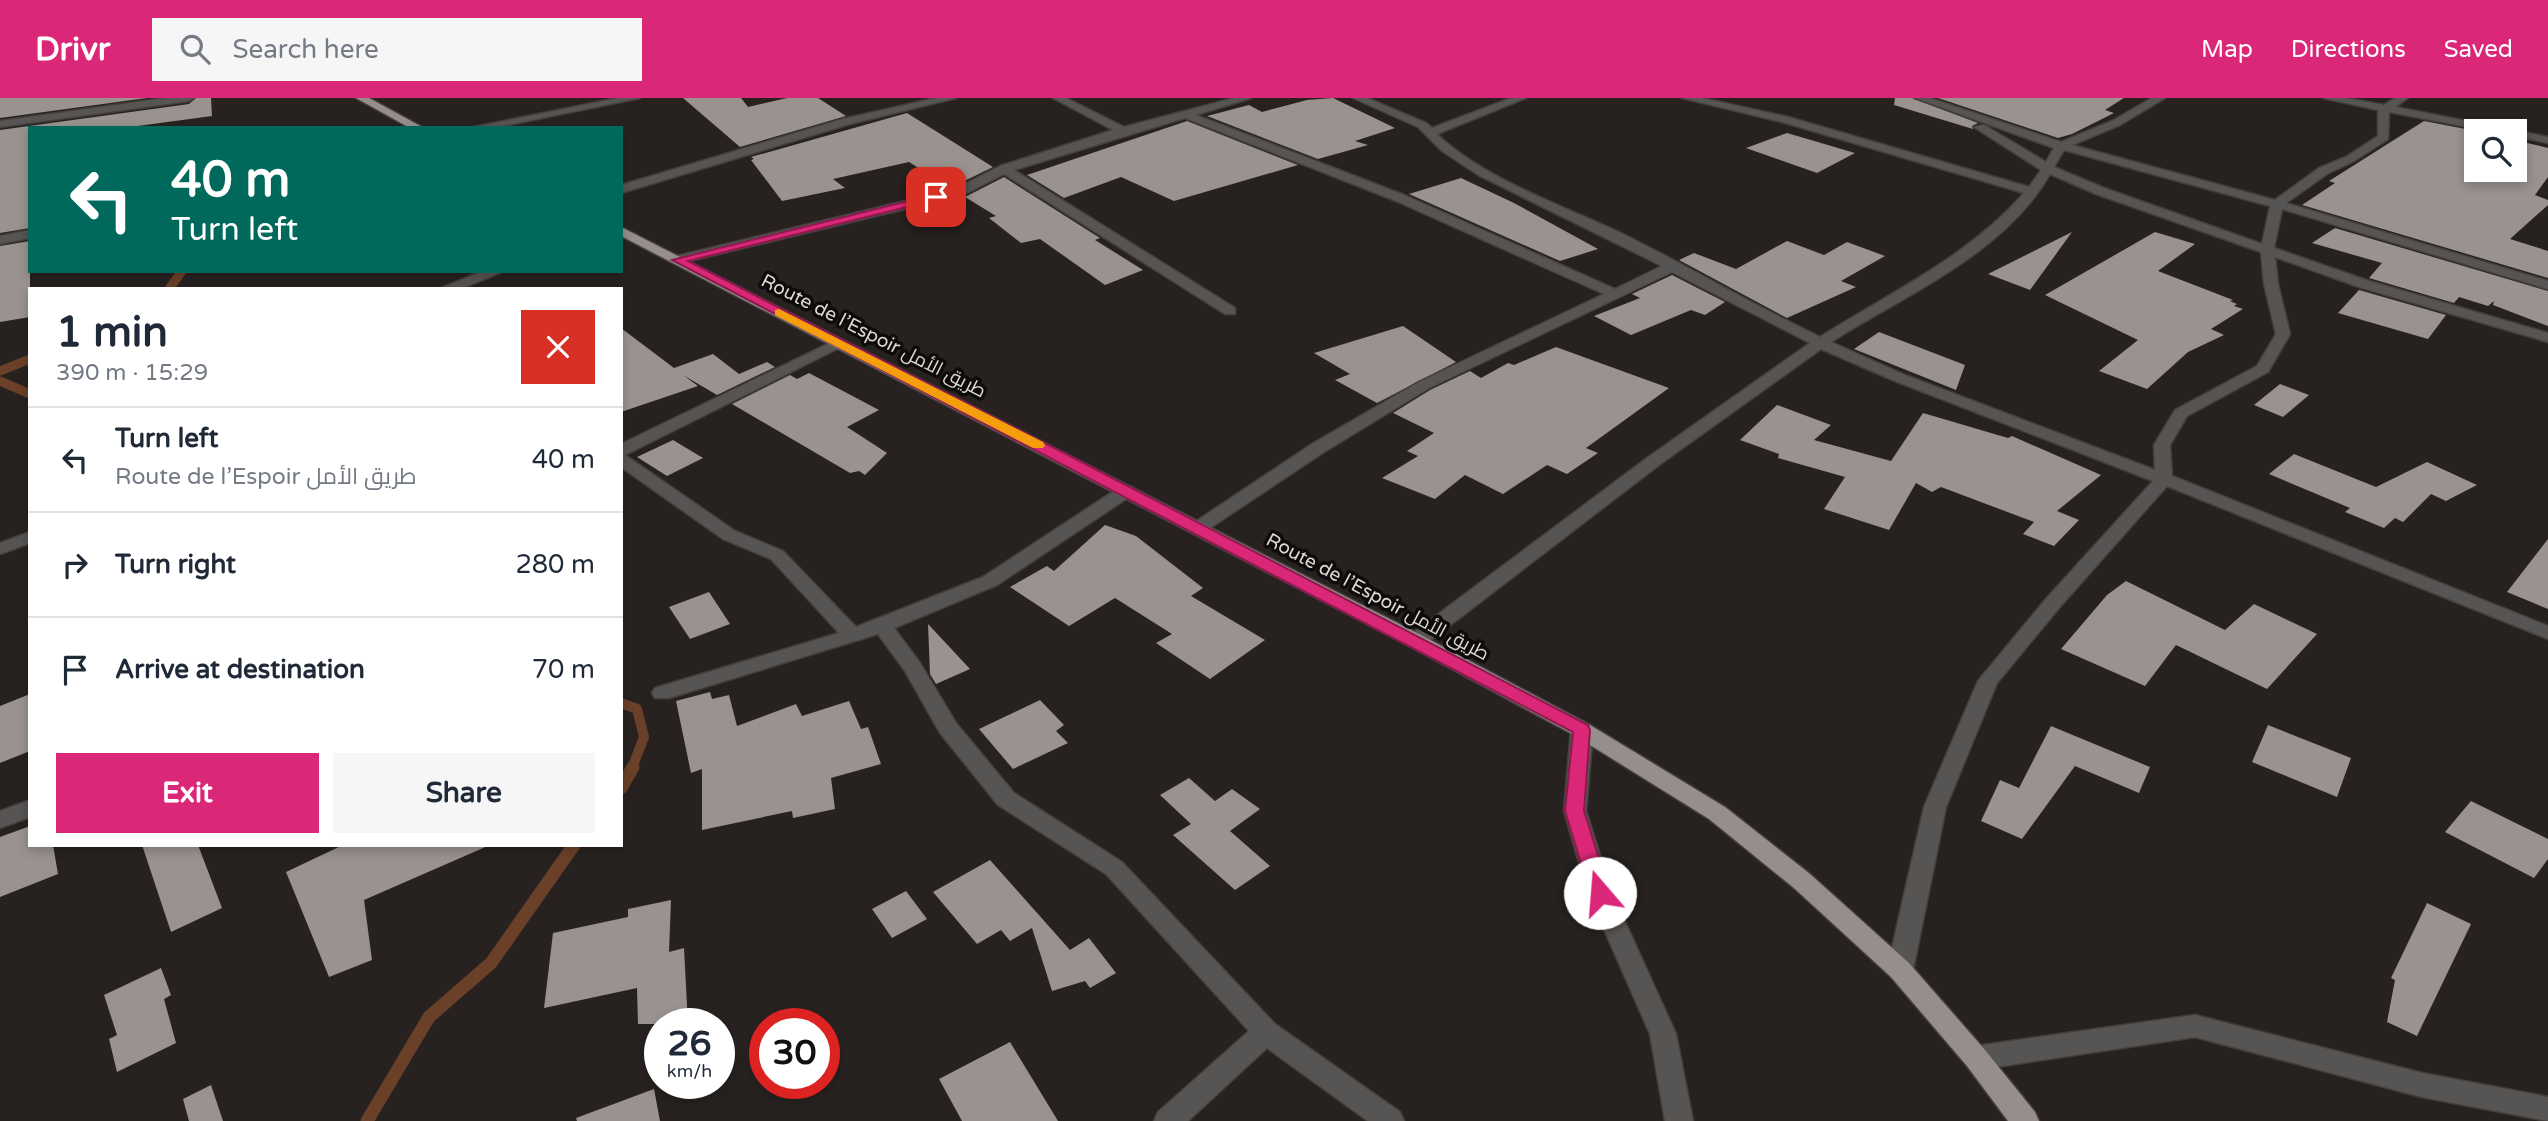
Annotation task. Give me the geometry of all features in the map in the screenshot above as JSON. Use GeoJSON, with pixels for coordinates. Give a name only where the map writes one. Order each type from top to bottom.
{"type":"FeatureCollection","features":[{"type":"Feature","properties":{"kind":"highway"},"geometry":{"type":"LineString","coordinates":[[361,98],[415,126]]}},
{"type":"Feature","properties":{"kind":"highway","name":"Route de l’Espoir طريق الأمل"},"geometry":{"type":"LineString","coordinates":[[623,233],[1416,641],[1582,730],[1717,813],[1802,881],[1900,970],[1976,1058],[2025,1121]]}},
{"type":"Feature","properties":{"kind":"street"},"geometry":{"type":"LineString","coordinates":[[0,124],[189,98]]}},
{"type":"Feature","properties":{"kind":"street"},"geometry":{"type":"LineString","coordinates":[[485,126],[635,98]]}},
{"type":"Feature","properties":{"kind":"street"},"geometry":{"type":"LineString","coordinates":[[623,189],[846,121],[951,98]]}},
{"type":"Feature","properties":{"kind":"street"},"geometry":{"type":"LineString","coordinates":[[1058,98],[1123,131]]}},
{"type":"Feature","properties":{"kind":"street"},"geometry":{"type":"LineString","coordinates":[[677,260],[960,192],[1004,169],[1123,131],[1246,98]]}},
{"type":"Feature","properties":{"kind":"street"},"geometry":{"type":"LineString","coordinates":[[1358,98],[1422,125],[1446,149],[1484,173],[1821,342],[1900,378],[2164,479],[2548,633]]}},
{"type":"Feature","properties":{"kind":"street"},"geometry":{"type":"LineString","coordinates":[[1430,133],[1521,98]]}},
{"type":"Feature","properties":{"kind":"street"},"geometry":{"type":"LineString","coordinates":[[1688,98],[1784,119],[2034,192]]}},
{"type":"Feature","properties":{"kind":"street"},"geometry":{"type":"LineString","coordinates":[[1920,98],[2061,146],[2389,235],[2548,285]]}},
{"type":"Feature","properties":{"kind":"street"},"geometry":{"type":"LineString","coordinates":[[1416,641],[1692,434],[1821,342],[1953,264],[2026,202],[2050,170],[2061,146],[2116,123],[2160,98]]}},
{"type":"Feature","properties":{"kind":"street"},"geometry":{"type":"LineString","coordinates":[[2328,98],[2383,110],[2464,122]]}},
{"type":"Feature","properties":{"kind":"street"},"geometry":{"type":"LineString","coordinates":[[2383,110],[2403,98]]}},
{"type":"Feature","properties":{"kind":"street"},"geometry":{"type":"LineString","coordinates":[[1946,106],[2050,170],[2100,191],[2364,284],[2548,338]]}},
{"type":"Feature","properties":{"kind":"street"},"geometry":{"type":"LineString","coordinates":[[1900,970],[1935,807],[1988,681],[2045,612],[2164,479],[2162,445],[2181,413],[2263,369],[2283,334],[2271,284],[2267,249],[2277,204],[2323,171],[2350,159],[2384,137],[2383,110]]}},
{"type":"Feature","properties":{"kind":"street"},"geometry":{"type":"LineString","coordinates":[[1185,114],[1400,198],[1615,294]]}},
{"type":"Feature","properties":{"kind":"street"},"geometry":{"type":"LineString","coordinates":[[2527,136],[2548,140]]}},
{"type":"Feature","properties":{"kind":"street"},"geometry":{"type":"LineString","coordinates":[[1004,169],[1230,311]]}},
{"type":"Feature","properties":{"kind":"street"},"geometry":{"type":"LineString","coordinates":[[0,240],[28,234]]}},
{"type":"Feature","properties":{"kind":"street"},"geometry":{"type":"LineString","coordinates":[[1198,528],[1318,448],[1424,385],[1672,267]]}},
{"type":"Feature","properties":{"kind":"street"},"geometry":{"type":"LineString","coordinates":[[452,287],[491,273]]}},
{"type":"Feature","properties":{"kind":"street"},"geometry":{"type":"LineString","coordinates":[[623,450],[838,343]]}},
{"type":"Feature","properties":{"kind":"street"},"geometry":{"type":"LineString","coordinates":[[623,460],[729,535],[777,555],[852,635]]}},
{"type":"Feature","properties":{"kind":"street"},"geometry":{"type":"LineString","coordinates":[[662,693],[882,626],[990,581],[1126,491]]}},
{"type":"Feature","properties":{"kind":"street"},"geometry":{"type":"LineString","coordinates":[[0,549],[28,538]]}},
{"type":"Feature","properties":{"kind":"street"},"geometry":{"type":"LineString","coordinates":[[882,626],[912,668],[948,727],[1006,799],[1114,869],[1266,1032],[1390,1121]]}},
{"type":"Feature","properties":{"kind":"street"},"geometry":{"type":"LineString","coordinates":[[1582,730],[1575,811],[1600,893],[1663,1034],[1679,1121]]}},
{"type":"Feature","properties":{"kind":"street"},"geometry":{"type":"LineString","coordinates":[[0,820],[28,809]]}},
{"type":"Feature","properties":{"kind":"street"},"geometry":{"type":"LineString","coordinates":[[1976,1058],[2195,1026],[2422,1085],[2548,1109]]}},
{"type":"Feature","properties":{"kind":"street"},"geometry":{"type":"LineString","coordinates":[[1168,1121],[1266,1032]]}},
{"type":"Feature","properties":{"kind":"building"},"geometry":{"type":"Polygon","coordinates":[[[0,98],[147,98],[0,118],[0,98]]]}},
{"type":"Feature","properties":{"kind":"building"},"geometry":{"type":"Polygon","coordinates":[[[196,98],[211,98],[212,116],[138,126],[29,126],[189,104],[196,98]]]}},
{"type":"Feature","properties":{"kind":"building"},"geometry":{"type":"Polygon","coordinates":[[[683,98],[741,98],[748,107],[787,98],[818,98],[846,116],[740,147],[683,98]]]}},
{"type":"Feature","properties":{"kind":"building"},"geometry":{"type":"Polygon","coordinates":[[[1333,98],[1395,128],[1355,141],[1368,145],[1318,159],[1207,116],[1249,105],[1262,112],[1307,100],[1333,98]]]}},
{"type":"Feature","properties":{"kind":"building"},"geometry":{"type":"Polygon","coordinates":[[[1895,98],[1912,98],[1978,123],[1972,126],[1973,129],[1894,105],[1895,98]]]}},
{"type":"Feature","properties":{"kind":"building"},"geometry":{"type":"Polygon","coordinates":[[[1938,98],[2124,98],[2105,110],[2114,113],[2058,138],[1938,98]]]}},
{"type":"Feature","properties":{"kind":"building"},"geometry":{"type":"Polygon","coordinates":[[[907,113],[993,167],[950,188],[909,162],[833,179],[845,188],[782,201],[751,160],[754,159],[751,157],[907,113]]]}},
{"type":"Feature","properties":{"kind":"building"},"geometry":{"type":"Polygon","coordinates":[[[1187,121],[1298,165],[1174,201],[1121,177],[1064,198],[1027,175],[1187,121]]]}},
{"type":"Feature","properties":{"kind":"building"},"geometry":{"type":"Polygon","coordinates":[[[2424,121],[2464,129],[2464,182],[2527,182],[2527,143],[2548,148],[2548,177],[2535,195],[2548,200],[2548,205],[2510,239],[2548,251],[2548,278],[2302,205],[2335,183],[2329,181],[2424,121]]]}},
{"type":"Feature","properties":{"kind":"building"},"geometry":{"type":"Polygon","coordinates":[[[28,126],[28,228],[0,233],[0,130],[28,126]]]}},
{"type":"Feature","properties":{"kind":"building"},"geometry":{"type":"Polygon","coordinates":[[[1787,133],[1855,153],[1817,173],[1746,148],[1787,133]]]}},
{"type":"Feature","properties":{"kind":"building"},"geometry":{"type":"Polygon","coordinates":[[[1004,177],[1100,238],[1095,240],[1143,270],[1105,285],[1040,239],[1021,243],[989,218],[996,216],[965,197],[1004,177]]]}},
{"type":"Feature","properties":{"kind":"building"},"geometry":{"type":"Polygon","coordinates":[[[1461,178],[1514,203],[1598,249],[1560,261],[1409,194],[1461,178]]]}},
{"type":"Feature","properties":{"kind":"building"},"geometry":{"type":"Polygon","coordinates":[[[2335,228],[2548,291],[2548,326],[2493,305],[2494,301],[2488,306],[2459,297],[2454,303],[2369,278],[2382,263],[2312,243],[2335,228]]]}},
{"type":"Feature","properties":{"kind":"building"},"geometry":{"type":"Polygon","coordinates":[[[2072,232],[2030,290],[1988,274],[2072,232]]]}},
{"type":"Feature","properties":{"kind":"building"},"geometry":{"type":"Polygon","coordinates":[[[2155,232],[2195,244],[2158,271],[2233,300],[2230,301],[2237,304],[2234,306],[2243,309],[2211,329],[2224,335],[2188,352],[2147,389],[2099,371],[2138,340],[2045,295],[2155,232]]]}},
{"type":"Feature","properties":{"kind":"building"},"geometry":{"type":"Polygon","coordinates":[[[28,241],[28,317],[0,322],[0,246],[28,241]]]}},
{"type":"Feature","properties":{"kind":"building"},"geometry":{"type":"Polygon","coordinates":[[[1787,241],[1824,255],[1847,242],[1885,256],[1841,281],[1856,287],[1787,318],[1679,260],[1694,253],[1736,269],[1787,241]]]}},
{"type":"Feature","properties":{"kind":"building"},"geometry":{"type":"Polygon","coordinates":[[[1672,275],[1725,302],[1705,315],[1691,310],[1631,335],[1594,316],[1640,298],[1632,294],[1672,275]]]}},
{"type":"Feature","properties":{"kind":"building"},"geometry":{"type":"Polygon","coordinates":[[[2359,290],[2446,315],[2428,339],[2338,313],[2359,290]]]}},
{"type":"Feature","properties":{"kind":"building"},"geometry":{"type":"Polygon","coordinates":[[[1403,326],[1456,362],[1377,403],[1335,380],[1350,374],[1314,353],[1403,326]]]}},
{"type":"Feature","properties":{"kind":"building"},"geometry":{"type":"Polygon","coordinates":[[[623,330],[674,368],[713,354],[739,374],[767,362],[775,367],[717,395],[683,375],[698,386],[623,411],[623,330]]]}},
{"type":"Feature","properties":{"kind":"building"},"geometry":{"type":"Polygon","coordinates":[[[1879,332],[1965,365],[1956,390],[1854,349],[1879,332]]]}},
{"type":"Feature","properties":{"kind":"building"},"geometry":{"type":"Polygon","coordinates":[[[1556,347],[1669,388],[1586,448],[1598,453],[1567,474],[1547,465],[1503,494],[1465,475],[1435,499],[1382,478],[1418,456],[1407,451],[1434,433],[1393,413],[1430,390],[1470,371],[1481,378],[1508,363],[1514,365],[1556,347]]]}},
{"type":"Feature","properties":{"kind":"building"},"geometry":{"type":"Polygon","coordinates":[[[809,373],[879,410],[847,427],[887,453],[865,475],[859,471],[850,473],[732,404],[790,375],[797,379],[809,373]]]}},
{"type":"Feature","properties":{"kind":"building"},"geometry":{"type":"Polygon","coordinates":[[[2280,384],[2309,395],[2283,417],[2254,405],[2280,384]]]}},
{"type":"Feature","properties":{"kind":"building"},"geometry":{"type":"Polygon","coordinates":[[[1777,405],[1831,425],[1814,440],[1891,461],[1923,413],[2008,438],[2012,436],[2101,475],[2057,511],[2079,520],[2054,546],[2023,534],[2034,522],[1941,487],[1932,492],[1916,483],[1889,530],[1824,509],[1845,477],[1778,458],[1779,454],[1740,440],[1777,405]]]}},
{"type":"Feature","properties":{"kind":"building"},"geometry":{"type":"Polygon","coordinates":[[[673,440],[703,458],[667,476],[637,457],[673,440]]]}},
{"type":"Feature","properties":{"kind":"building"},"geometry":{"type":"Polygon","coordinates":[[[2294,454],[2376,487],[2427,462],[2477,485],[2446,501],[2431,494],[2403,522],[2395,518],[2384,528],[2345,512],[2350,508],[2269,474],[2294,454]]]}},
{"type":"Feature","properties":{"kind":"building"},"geometry":{"type":"Polygon","coordinates":[[[1105,525],[1136,536],[1203,588],[1191,596],[1265,640],[1210,679],[1156,643],[1172,634],[1115,598],[1069,626],[1010,587],[1047,566],[1054,571],[1105,525]]]}},
{"type":"Feature","properties":{"kind":"building"},"geometry":{"type":"Polygon","coordinates":[[[2548,539],[2548,609],[2507,592],[2548,539]]]}},
{"type":"Feature","properties":{"kind":"building"},"geometry":{"type":"Polygon","coordinates":[[[2126,581],[2225,630],[2254,604],[2317,634],[2267,689],[2176,645],[2145,686],[2061,649],[2107,595],[2126,581]]]}},
{"type":"Feature","properties":{"kind":"building"},"geometry":{"type":"Polygon","coordinates":[[[709,592],[730,624],[690,639],[669,607],[709,592]]]}},
{"type":"Feature","properties":{"kind":"building"},"geometry":{"type":"Polygon","coordinates":[[[928,624],[970,669],[936,684],[930,674],[928,624]]]}},
{"type":"Feature","properties":{"kind":"building"},"geometry":{"type":"Polygon","coordinates":[[[710,692],[712,699],[729,695],[737,726],[796,704],[802,716],[849,701],[861,729],[868,727],[881,764],[831,778],[835,809],[793,818],[792,811],[702,830],[702,769],[691,773],[676,701],[710,692]]]}},
{"type":"Feature","properties":{"kind":"building"},"geometry":{"type":"Polygon","coordinates":[[[28,695],[28,752],[0,763],[0,706],[28,695]]]}},
{"type":"Feature","properties":{"kind":"building"},"geometry":{"type":"Polygon","coordinates":[[[1040,700],[1064,725],[1056,731],[1068,743],[1013,769],[979,729],[1040,700]]]}},
{"type":"Feature","properties":{"kind":"building"},"geometry":{"type":"Polygon","coordinates":[[[2268,725],[2351,758],[2337,797],[2252,762],[2268,725]]]}},
{"type":"Feature","properties":{"kind":"building"},"geometry":{"type":"Polygon","coordinates":[[[2051,726],[2150,767],[2139,793],[2075,766],[2022,839],[1981,821],[2000,780],[2019,788],[2051,726]]]}},
{"type":"Feature","properties":{"kind":"building"},"geometry":{"type":"Polygon","coordinates":[[[1189,778],[1215,801],[1232,789],[1260,809],[1230,831],[1270,866],[1235,890],[1173,835],[1191,824],[1160,795],[1189,778]]]}},
{"type":"Feature","properties":{"kind":"building"},"geometry":{"type":"Polygon","coordinates":[[[2471,801],[2548,839],[2548,859],[2534,878],[2445,832],[2471,801]]]}},
{"type":"Feature","properties":{"kind":"building"},"geometry":{"type":"Polygon","coordinates":[[[28,827],[28,847],[53,847],[58,874],[0,897],[0,837],[28,827]]]}},
{"type":"Feature","properties":{"kind":"building"},"geometry":{"type":"Polygon","coordinates":[[[143,847],[199,847],[222,908],[171,932],[143,847]]]}},
{"type":"Feature","properties":{"kind":"building"},"geometry":{"type":"Polygon","coordinates":[[[339,847],[485,847],[364,900],[372,960],[329,977],[286,872],[339,847]]]}},
{"type":"Feature","properties":{"kind":"building"},"geometry":{"type":"Polygon","coordinates":[[[990,860],[1070,950],[1089,938],[1116,973],[1090,988],[1085,981],[1052,991],[1032,928],[1010,941],[1001,930],[977,944],[933,892],[990,860]]]}},
{"type":"Feature","properties":{"kind":"building"},"geometry":{"type":"Polygon","coordinates":[[[906,891],[927,919],[892,938],[872,909],[906,891]]]}},
{"type":"Feature","properties":{"kind":"building"},"geometry":{"type":"Polygon","coordinates":[[[671,900],[669,952],[684,948],[687,1008],[644,1008],[644,1024],[638,1024],[637,988],[544,1008],[553,933],[628,917],[628,909],[671,900]]]}},
{"type":"Feature","properties":{"kind":"building"},"geometry":{"type":"Polygon","coordinates":[[[2427,903],[2471,924],[2417,1036],[2387,1022],[2395,980],[2391,978],[2427,903]]]}},
{"type":"Feature","properties":{"kind":"building"},"geometry":{"type":"Polygon","coordinates":[[[161,968],[171,995],[164,999],[176,1043],[117,1072],[109,1039],[117,1035],[104,995],[161,968]]]}},
{"type":"Feature","properties":{"kind":"building"},"geometry":{"type":"Polygon","coordinates":[[[1010,1042],[1058,1121],[962,1121],[939,1079],[1010,1042]]]}},
{"type":"Feature","properties":{"kind":"building"},"geometry":{"type":"Polygon","coordinates":[[[211,1085],[223,1121],[189,1121],[183,1099],[211,1085]]]}},
{"type":"Feature","properties":{"kind":"building"},"geometry":{"type":"Polygon","coordinates":[[[644,1093],[644,1099],[656,1099],[660,1121],[577,1121],[576,1118],[644,1093]]]}},
{"type":"Feature","properties":{"kind":"waterway"},"geometry":{"type":"LineString","coordinates":[[170,287],[181,273]]}},
{"type":"Feature","properties":{"kind":"waterway"},"geometry":{"type":"LineString","coordinates":[[0,371],[28,360]]}},
{"type":"Feature","properties":{"kind":"waterway"},"geometry":{"type":"LineString","coordinates":[[0,381],[28,393]]}},
{"type":"Feature","properties":{"kind":"waterway"},"geometry":{"type":"LineString","coordinates":[[623,704],[637,709],[644,737],[632,768]]}},
{"type":"Feature","properties":{"kind":"waterway"},"geometry":{"type":"LineString","coordinates":[[623,784],[633,767]]}},
{"type":"Feature","properties":{"kind":"waterway"},"geometry":{"type":"LineString","coordinates":[[367,1121],[429,1017],[491,963],[573,847]]}},
{"type":"Feature","properties":{"kind":"slow traffic"},"geometry":{"type":"LineString","coordinates":[[779,312],[1038,445]]}},
{"type":"Feature","properties":{"kind":"route"},"geometry":{"type":"LineString","coordinates":[[936,197],[677,260],[1065,458],[1582,730],[1575,811],[1600,893]]}}]}
